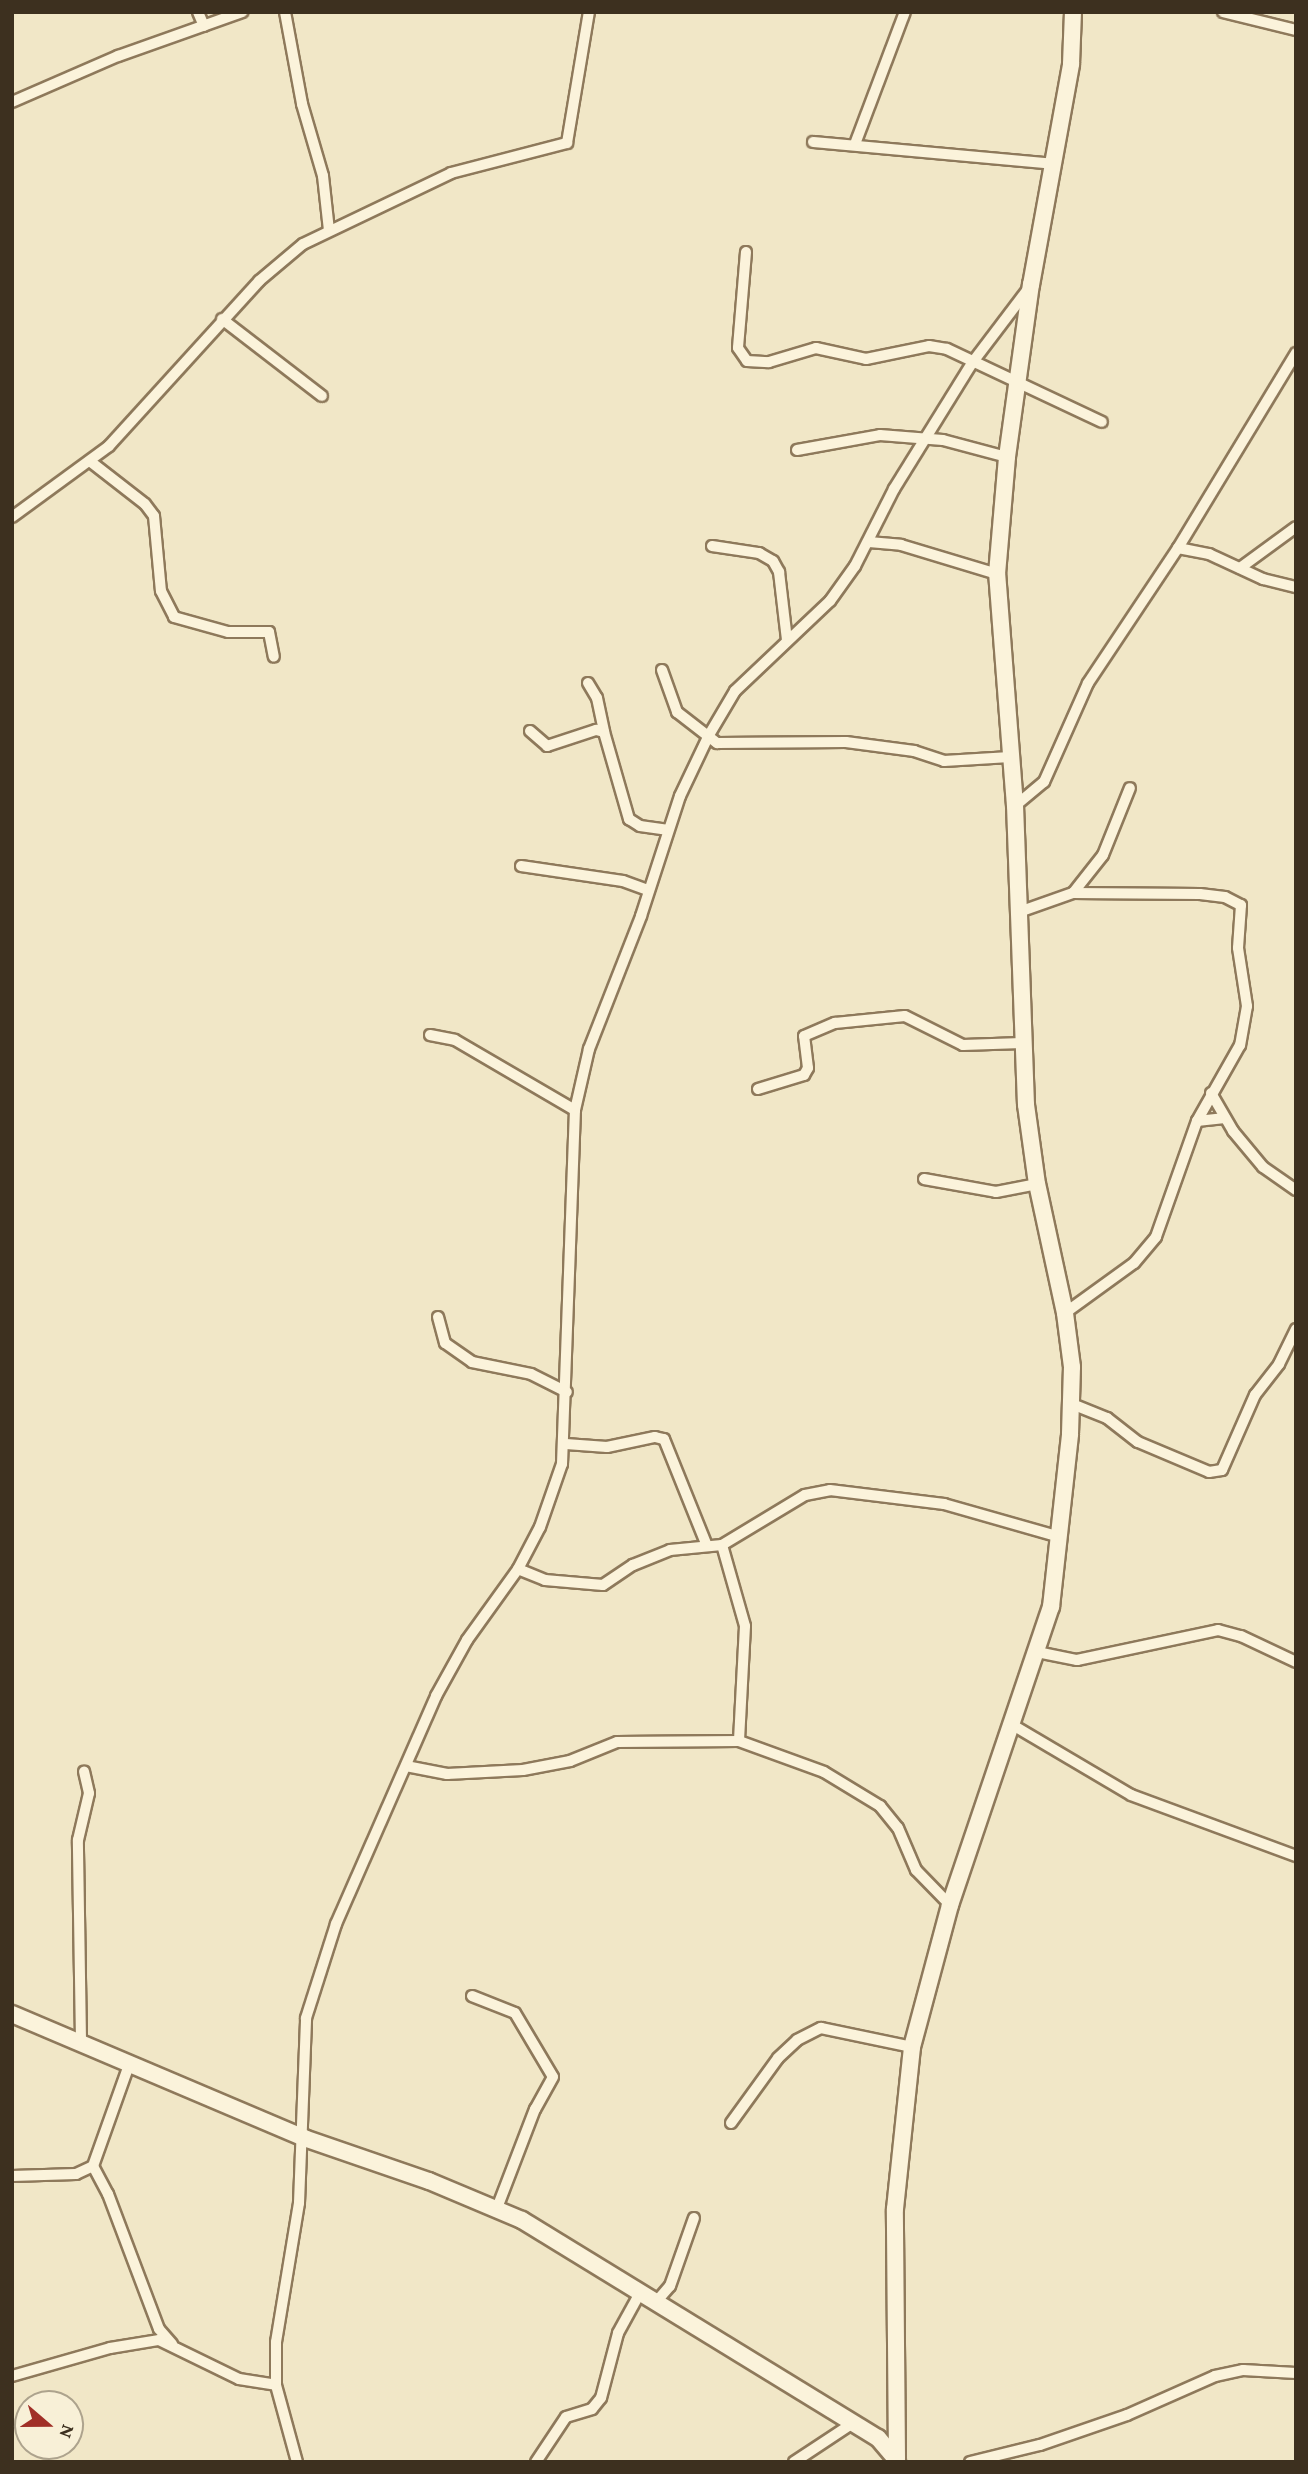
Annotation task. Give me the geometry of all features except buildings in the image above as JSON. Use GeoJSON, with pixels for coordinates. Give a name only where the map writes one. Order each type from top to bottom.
{"type":"FeatureCollection","features":[{"type":"Feature","properties":{"kind":"street"},"geometry":{"type":"LineString","coordinates":[[198,12],[204,26]]}},
{"type":"Feature","properties":{"kind":"street"},"geometry":{"type":"LineString","coordinates":[[12,102],[242,12]]}},
{"type":"Feature","properties":{"kind":"street"},"geometry":{"type":"LineString","coordinates":[[285,12],[299,90],[323,176],[329,230]]}},
{"type":"Feature","properties":{"kind":"street"},"geometry":{"type":"LineString","coordinates":[[14,513],[91,462],[222,319],[276,266],[329,230],[451,173],[567,143],[580,87],[589,12]]}},
{"type":"Feature","properties":{"kind":"street"},"geometry":{"type":"LineString","coordinates":[[855,144],[905,12]]}},
{"type":"Feature","properties":{"kind":"street"},"geometry":{"type":"LineString","coordinates":[[897,2460],[895,2209],[912,2047],[950,1905],[1038,1652],[1051,1607],[1072,1404],[1065,1313],[1037,1184],[1022,1043],[1015,806],[997,574],[1007,457],[1031,285],[1071,64],[1073,12]]}},
{"type":"Feature","properties":{"kind":"street"},"geometry":{"type":"LineString","coordinates":[[1223,12],[1296,30]]}},
{"type":"Feature","properties":{"kind":"street"},"geometry":{"type":"LineString","coordinates":[[813,142],[1053,164]]}},
{"type":"Feature","properties":{"kind":"street"},"geometry":{"type":"LineString","coordinates":[[746,252],[738,348],[747,361],[769,362],[816,348],[866,359],[929,346],[947,349],[1102,422]]}},
{"type":"Feature","properties":{"kind":"street"},"geometry":{"type":"LineString","coordinates":[[297,2462],[276,2385],[278,2323],[299,2203],[304,2138],[306,2018],[316,1981],[406,1766],[452,1665],[518,1569],[540,1527],[566,1444],[576,1110],[589,1049],[648,890],[667,830],[709,735],[734,691],[830,601],[869,542],[923,441],[972,363],[1031,285]]}},
{"type":"Feature","properties":{"kind":"street"},"geometry":{"type":"LineString","coordinates":[[222,319],[322,396]]}},
{"type":"Feature","properties":{"kind":"street"},"geometry":{"type":"LineString","coordinates":[[1015,806],[1044,782],[1088,683],[1178,548],[1296,353]]}},
{"type":"Feature","properties":{"kind":"street"},"geometry":{"type":"LineString","coordinates":[[797,450],[880,435],[923,441],[943,440],[1007,457]]}},
{"type":"Feature","properties":{"kind":"street"},"geometry":{"type":"LineString","coordinates":[[91,462],[145,504],[154,516],[161,591],[174,617],[229,632],[270,632],[274,657]]}},
{"type":"Feature","properties":{"kind":"street"},"geometry":{"type":"LineString","coordinates":[[1240,568],[1296,527]]}},
{"type":"Feature","properties":{"kind":"street"},"geometry":{"type":"LineString","coordinates":[[869,542],[901,545],[997,574]]}},
{"type":"Feature","properties":{"kind":"street"},"geometry":{"type":"LineString","coordinates":[[712,546],[759,553],[773,561],[779,572],[788,640]]}},
{"type":"Feature","properties":{"kind":"street"},"geometry":{"type":"LineString","coordinates":[[1178,548],[1209,554],[1296,587]]}},
{"type":"Feature","properties":{"kind":"street"},"geometry":{"type":"LineString","coordinates":[[662,670],[677,712],[724,744],[846,743],[914,751],[944,761],[1010,757]]}},
{"type":"Feature","properties":{"kind":"street"},"geometry":{"type":"LineString","coordinates":[[588,683],[597,698],[629,819],[667,830]]}},
{"type":"Feature","properties":{"kind":"street"},"geometry":{"type":"LineString","coordinates":[[530,731],[547,746],[596,730],[604,732]]}},
{"type":"Feature","properties":{"kind":"street"},"geometry":{"type":"LineString","coordinates":[[1073,893],[1103,855],[1130,788]]}},
{"type":"Feature","properties":{"kind":"street"},"geometry":{"type":"LineString","coordinates":[[521,866],[623,881],[648,890]]}},
{"type":"Feature","properties":{"kind":"street"},"geometry":{"type":"LineString","coordinates":[[1019,912],[1073,893],[1200,894],[1224,897],[1241,905],[1238,948],[1247,992],[1245,1027],[1240,1045],[1197,1121],[1156,1237],[1134,1262],[1065,1313]]}},
{"type":"Feature","properties":{"kind":"street"},"geometry":{"type":"LineString","coordinates":[[758,1089],[804,1075],[808,1068],[804,1036],[835,1023],[905,1016],[963,1045],[1022,1043]]}},
{"type":"Feature","properties":{"kind":"street"},"geometry":{"type":"LineString","coordinates":[[430,1035],[455,1040],[576,1110]]}},
{"type":"Feature","properties":{"kind":"street"},"geometry":{"type":"LineString","coordinates":[[1211,1093],[1225,1118],[1263,1167],[1296,1190]]}},
{"type":"Feature","properties":{"kind":"street"},"geometry":{"type":"LineString","coordinates":[[1197,1121],[1225,1118]]}},
{"type":"Feature","properties":{"kind":"street"},"geometry":{"type":"LineString","coordinates":[[924,1179],[996,1192],[1037,1184]]}},
{"type":"Feature","properties":{"kind":"street"},"geometry":{"type":"LineString","coordinates":[[438,1317],[445,1343],[472,1362],[531,1374],[566,1392]]}},
{"type":"Feature","properties":{"kind":"street"},"geometry":{"type":"LineString","coordinates":[[1072,1404],[1107,1418],[1138,1442],[1209,1472],[1222,1470],[1255,1395],[1279,1364],[1296,1329]]}},
{"type":"Feature","properties":{"kind":"street"},"geometry":{"type":"LineString","coordinates":[[566,1444],[607,1447],[655,1437],[664,1439],[706,1546]]}},
{"type":"Feature","properties":{"kind":"street"},"geometry":{"type":"LineString","coordinates":[[518,1569],[545,1580],[590,1587],[603,1585],[633,1565],[670,1550],[722,1545],[806,1495],[830,1490],[944,1504],[1060,1536]]}},
{"type":"Feature","properties":{"kind":"street"},"geometry":{"type":"LineString","coordinates":[[722,1545],[745,1626],[739,1741]]}},
{"type":"Feature","properties":{"kind":"street"},"geometry":{"type":"LineString","coordinates":[[1038,1652],[1077,1660],[1218,1630],[1241,1636],[1296,1661]]}},
{"type":"Feature","properties":{"kind":"street"},"geometry":{"type":"LineString","coordinates":[[1011,1724],[1131,1795],[1296,1856]]}},
{"type":"Feature","properties":{"kind":"street"},"geometry":{"type":"LineString","coordinates":[[406,1766],[447,1774],[523,1770],[570,1761],[617,1742],[684,1738],[739,1741],[824,1772],[880,1806],[898,1828],[916,1870],[950,1905]]}},
{"type":"Feature","properties":{"kind":"street"},"geometry":{"type":"LineString","coordinates":[[81,2041],[78,1840],[89,1793],[84,1772]]}},
{"type":"Feature","properties":{"kind":"street"},"geometry":{"type":"LineString","coordinates":[[472,1996],[514,2013],[553,2077],[535,2109],[497,2208]]}},
{"type":"Feature","properties":{"kind":"street"},"geometry":{"type":"LineString","coordinates":[[12,2014],[81,2041],[129,2065],[304,2138],[497,2208],[853,2423],[888,2446],[897,2460]]}},
{"type":"Feature","properties":{"kind":"street"},"geometry":{"type":"LineString","coordinates":[[731,2123],[778,2058],[797,2040],[821,2028],[912,2047]]}},
{"type":"Feature","properties":{"kind":"street"},"geometry":{"type":"LineString","coordinates":[[12,2176],[76,2174],[93,2166],[129,2065]]}},
{"type":"Feature","properties":{"kind":"street"},"geometry":{"type":"LineString","coordinates":[[93,2166],[108,2193],[159,2329],[174,2345]]}},
{"type":"Feature","properties":{"kind":"street"},"geometry":{"type":"LineString","coordinates":[[656,2302],[670,2286],[694,2218]]}},
{"type":"Feature","properties":{"kind":"street"},"geometry":{"type":"LineString","coordinates":[[536,2462],[566,2417],[592,2409],[601,2398],[618,2333],[640,2292]]}},
{"type":"Feature","properties":{"kind":"street"},"geometry":{"type":"LineString","coordinates":[[12,2376],[147,2340],[174,2345],[239,2379],[276,2385]]}},
{"type":"Feature","properties":{"kind":"street"},"geometry":{"type":"LineString","coordinates":[[970,2462],[1040,2445],[1127,2415],[1215,2376],[1243,2370],[1296,2373]]}},
{"type":"Feature","properties":{"kind":"street"},"geometry":{"type":"LineString","coordinates":[[794,2462],[853,2423]]}}]}
